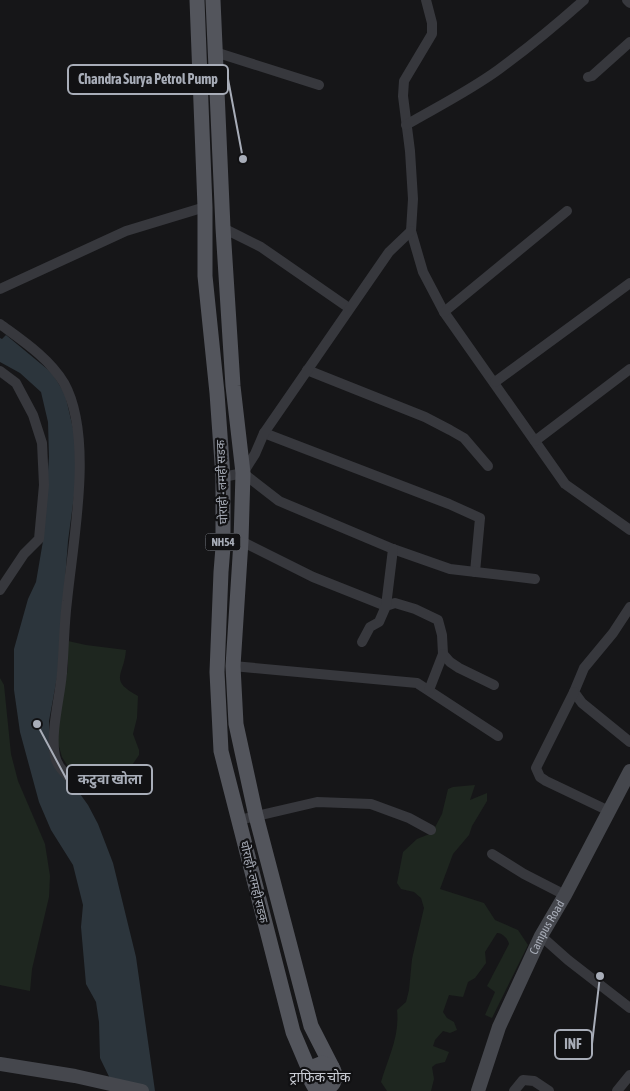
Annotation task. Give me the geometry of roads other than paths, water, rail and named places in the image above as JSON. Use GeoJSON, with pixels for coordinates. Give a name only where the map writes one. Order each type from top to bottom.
{"type":"FeatureCollection","features":[{"type":"Feature","properties":{"kind":"main road","name":"घोराही - लमही सडक"},"geometry":{"type":"LineString","coordinates":[[197,0],[205,207],[205,276],[218,393],[223,477],[223,547],[217,672],[221,751],[293,1032],[315,1086]]}},
{"type":"Feature","properties":{"kind":"main road","name":"घोराही - लमही सडक"},"geometry":{"type":"LineString","coordinates":[[213,0],[223,228],[233,386],[243,473],[241,541],[233,666],[236,724],[256,816],[311,1026],[344,1091]]}},
{"type":"Feature","properties":{"kind":"main road"},"geometry":{"type":"LineString","coordinates":[[323,1063],[334,1072],[332,1085],[329,1088],[315,1086],[313,1067],[323,1063]]}},
{"type":"Feature","properties":{"kind":"street"},"geometry":{"type":"LineString","coordinates":[[426,0],[432,23],[432,34],[404,80],[403,96],[410,151],[413,200],[411,231],[423,272],[444,312],[565,484],[630,530]]}},
{"type":"Feature","properties":{"kind":"street"},"geometry":{"type":"LineString","coordinates":[[406,125],[497,71],[584,0]]}},
{"type":"Feature","properties":{"kind":"street"},"geometry":{"type":"LineString","coordinates":[[627,0],[630,3]]}},
{"type":"Feature","properties":{"kind":"street"},"geometry":{"type":"LineString","coordinates":[[588,77],[592,76],[630,42]]}},
{"type":"Feature","properties":{"kind":"street"},"geometry":{"type":"LineString","coordinates":[[215,52],[319,86]]}},
{"type":"Feature","properties":{"kind":"street"},"geometry":{"type":"LineString","coordinates":[[0,289],[126,231],[205,207]]}},
{"type":"Feature","properties":{"kind":"street"},"geometry":{"type":"LineString","coordinates":[[444,312],[567,211]]}},
{"type":"Feature","properties":{"kind":"street"},"geometry":{"type":"LineString","coordinates":[[223,228],[261,247],[349,308]]}},
{"type":"Feature","properties":{"kind":"street"},"geometry":{"type":"LineString","coordinates":[[223,477],[243,473],[255,454],[264,433],[349,308],[389,252],[411,231]]}},
{"type":"Feature","properties":{"kind":"street"},"geometry":{"type":"LineString","coordinates":[[495,382],[630,283]]}},
{"type":"Feature","properties":{"kind":"street"},"geometry":{"type":"LineString","coordinates":[[0,324],[42,357],[57,373],[65,385],[72,403],[80,443],[76,525],[66,603],[62,673],[54,737],[55,757],[58,765],[75,783]]}},
{"type":"Feature","properties":{"kind":"street"},"geometry":{"type":"LineString","coordinates":[[535,441],[630,369]]}},
{"type":"Feature","properties":{"kind":"street"},"geometry":{"type":"LineString","coordinates":[[307,370],[425,417],[450,430],[464,438],[488,466]]}},
{"type":"Feature","properties":{"kind":"street"},"geometry":{"type":"LineString","coordinates":[[0,371],[16,383],[33,414],[42,443],[44,485],[39,539],[24,554],[0,590]]}},
{"type":"Feature","properties":{"kind":"street"},"geometry":{"type":"LineString","coordinates":[[264,433],[449,504],[480,518],[475,572]]}},
{"type":"Feature","properties":{"kind":"street"},"geometry":{"type":"LineString","coordinates":[[243,473],[279,501],[393,549],[450,569],[535,579]]}},
{"type":"Feature","properties":{"kind":"street"},"geometry":{"type":"LineString","coordinates":[[241,541],[313,577],[386,606],[395,603],[415,609],[438,620],[442,635],[443,654],[429,690]]}},
{"type":"Feature","properties":{"kind":"street"},"geometry":{"type":"LineString","coordinates":[[362,642],[370,627],[379,622],[386,606],[393,549]]}},
{"type":"Feature","properties":{"kind":"street"},"geometry":{"type":"LineString","coordinates":[[609,811],[546,781],[540,777],[536,768],[584,668],[612,633],[630,606]]}},
{"type":"Feature","properties":{"kind":"street"},"geometry":{"type":"LineString","coordinates":[[443,654],[459,668],[494,684]]}},
{"type":"Feature","properties":{"kind":"street"},"geometry":{"type":"LineString","coordinates":[[233,666],[417,683],[498,736]]}},
{"type":"Feature","properties":{"kind":"street"},"geometry":{"type":"LineString","coordinates":[[574,692],[582,703],[630,742]]}},
{"type":"Feature","properties":{"kind":"street","name":"Campus Road"},"geometry":{"type":"LineString","coordinates":[[478,1091],[499,1026],[540,936],[565,895],[630,771]]}},
{"type":"Feature","properties":{"kind":"street"},"geometry":{"type":"LineString","coordinates":[[238,820],[317,802],[371,804],[409,818],[431,830]]}},
{"type":"Feature","properties":{"kind":"street"},"geometry":{"type":"LineString","coordinates":[[492,854],[524,874],[565,895]]}},
{"type":"Feature","properties":{"kind":"street"},"geometry":{"type":"LineString","coordinates":[[540,936],[630,1008]]}},
{"type":"Feature","properties":{"kind":"street"},"geometry":{"type":"LineString","coordinates":[[0,1064],[75,1076],[142,1091]]}},
{"type":"Feature","properties":{"kind":"street"},"geometry":{"type":"LineString","coordinates":[[617,1091],[630,1075]]}},
{"type":"Feature","properties":{"kind":"street"},"geometry":{"type":"LineString","coordinates":[[514,1091],[523,1080],[534,1081],[549,1091]]}},
{"type":"Feature","properties":{"kind":"place","name":"Chandra Surya Petrol Pump"},"geometry":{"type":"Point","coordinates":[243,159]}},
{"type":"Feature","properties":{"kind":"place","name":"कटुवा खोला"},"geometry":{"type":"Point","coordinates":[37,724]}},
{"type":"Feature","properties":{"kind":"place","name":"INF"},"geometry":{"type":"Point","coordinates":[600,976]}},
{"type":"Feature","properties":{"kind":"district","name":"ट्राफिक चोक"},"geometry":{"type":"Point","coordinates":[320,1077]}}]}
